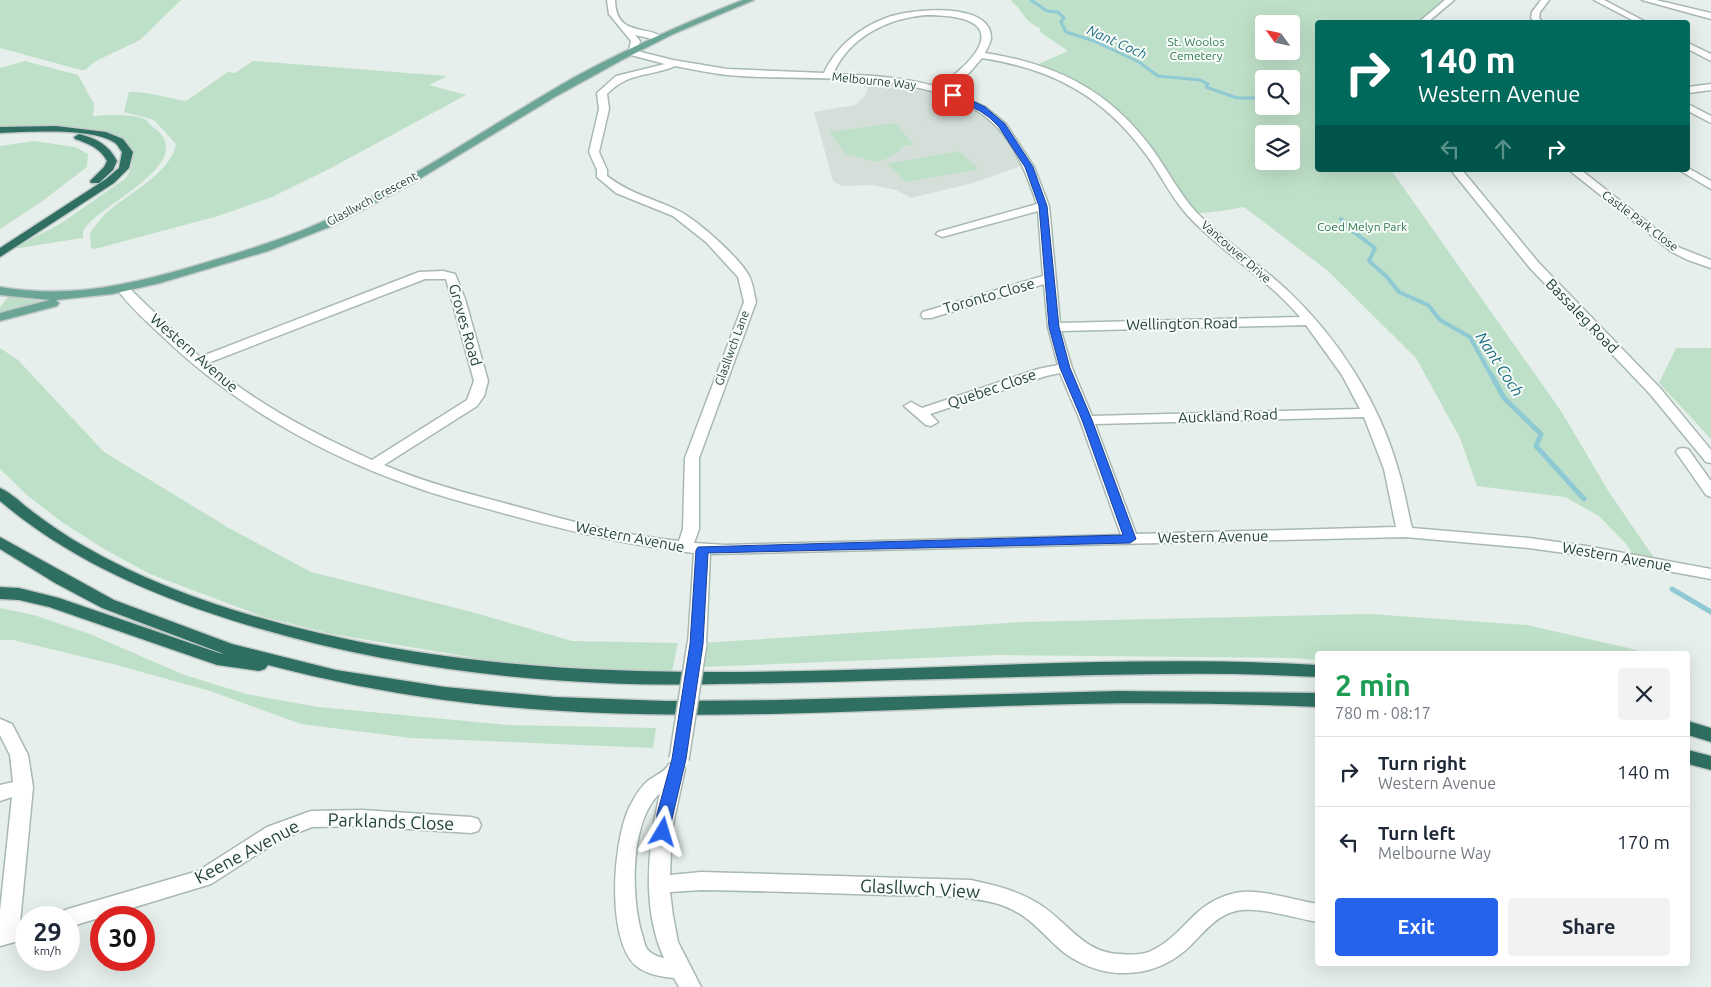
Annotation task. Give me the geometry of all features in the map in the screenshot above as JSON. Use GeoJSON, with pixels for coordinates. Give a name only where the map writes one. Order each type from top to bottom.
{"type":"FeatureCollection","features":[{"type":"Feature","properties":{"kind":"highway"},"geometry":{"type":"LineString","coordinates":[[0,130],[80,130],[113,137],[125,147],[127,152],[124,169],[110,181],[0,254]]}},
{"type":"Feature","properties":{"kind":"highway"},"geometry":{"type":"LineString","coordinates":[[0,140],[39,135],[67,135],[99,144],[108,152],[112,161],[109,168],[73,196],[0,240]]}},
{"type":"Feature","properties":{"kind":"highway"},"geometry":{"type":"LineString","coordinates":[[0,493],[16,508],[50,532],[97,560],[135,579],[187,600],[310,637],[446,663],[506,670],[613,677],[748,677],[1155,667],[1315,671]]}},
{"type":"Feature","properties":{"kind":"highway"},"geometry":{"type":"LineString","coordinates":[[0,542],[51,575],[123,611],[215,645],[332,676]]}},
{"type":"Feature","properties":{"kind":"highway"},"geometry":{"type":"LineString","coordinates":[[0,593],[18,594],[53,602],[217,659],[472,696],[612,706],[796,707],[1004,700],[1215,696],[1315,700]]}},
{"type":"Feature","properties":{"kind":"highway"},"geometry":{"type":"LineString","coordinates":[[1690,729],[1711,734]]}},
{"type":"Feature","properties":{"kind":"highway"},"geometry":{"type":"LineString","coordinates":[[1690,758],[1711,764]]}},
{"type":"Feature","properties":{"kind":"main road","name":"Glasllwch Crescent"},"geometry":{"type":"LineString","coordinates":[[0,317],[79,296],[122,289],[256,251],[347,214],[434,166],[556,92],[658,37],[750,0]]}},
{"type":"Feature","properties":{"kind":"main road","name":"Glasllwch Crescent"},"geometry":{"type":"LineString","coordinates":[[0,291],[27,297],[79,296]]}},
{"type":"Feature","properties":{"kind":"street"},"geometry":{"type":"LineString","coordinates":[[611,0],[610,10],[636,41],[635,50]]}},
{"type":"Feature","properties":{"kind":"street"},"geometry":{"type":"LineString","coordinates":[[1425,20],[1450,0]]}},
{"type":"Feature","properties":{"kind":"street"},"geometry":{"type":"LineString","coordinates":[[1537,20],[1535,18],[1536,12],[1545,0]]}},
{"type":"Feature","properties":{"kind":"street"},"geometry":{"type":"LineString","coordinates":[[1598,0],[1638,20]]}},
{"type":"Feature","properties":{"kind":"street"},"geometry":{"type":"LineString","coordinates":[[1646,0],[1711,16]]}},
{"type":"Feature","properties":{"kind":"street"},"geometry":{"type":"LineString","coordinates":[[827,76],[833,62],[848,45],[881,24],[897,16],[950,9],[980,22],[985,34],[985,44],[980,55],[961,75],[940,90]]}},
{"type":"Feature","properties":{"kind":"street"},"geometry":{"type":"LineString","coordinates":[[629,31],[658,37]]}},
{"type":"Feature","properties":{"kind":"street"},"geometry":{"type":"LineString","coordinates":[[1690,47],[1711,58]]}},
{"type":"Feature","properties":{"kind":"street","name":"Melbourne Way"},"geometry":{"type":"LineString","coordinates":[[635,50],[673,63],[748,74],[827,76],[893,81],[940,90],[982,109],[1002,126],[1029,167],[1043,206],[1054,327],[1065,368],[1087,420],[1130,539]]}},
{"type":"Feature","properties":{"kind":"street","name":"Vancouver Drive"},"geometry":{"type":"LineString","coordinates":[[980,55],[1002,57],[1049,71],[1096,95],[1145,145],[1183,204],[1202,224],[1286,295],[1309,320],[1344,368],[1369,412],[1390,468],[1405,532]]}},
{"type":"Feature","properties":{"kind":"street","name":"Glasllwch Lane"},"geometry":{"type":"LineString","coordinates":[[673,63],[661,68],[631,73],[609,84],[602,93],[604,109],[594,152],[602,176],[620,192],[677,214],[714,244],[737,267],[744,278],[750,302],[692,458],[691,529],[685,548]]}},
{"type":"Feature","properties":{"kind":"street"},"geometry":{"type":"LineString","coordinates":[[1690,90],[1711,87]]}},
{"type":"Feature","properties":{"kind":"street"},"geometry":{"type":"LineString","coordinates":[[1690,107],[1711,120]]}},
{"type":"Feature","properties":{"kind":"street","name":"Bassaleg Road"},"geometry":{"type":"LineString","coordinates":[[1458,172],[1534,265],[1655,391],[1711,459]]}},
{"type":"Feature","properties":{"kind":"street","name":"Castle Park Close"},"geometry":{"type":"LineString","coordinates":[[1577,172],[1676,250],[1711,264]]}},
{"type":"Feature","properties":{"kind":"street"},"geometry":{"type":"LineString","coordinates":[[1687,172],[1711,186]]}},
{"type":"Feature","properties":{"kind":"street"},"geometry":{"type":"LineString","coordinates":[[941,234],[1043,206]]}},
{"type":"Feature","properties":{"kind":"street","name":"Groves Road"},"geometry":{"type":"LineString","coordinates":[[199,362],[423,275],[451,277],[459,299],[481,381],[476,396],[472,403],[374,465]]}},
{"type":"Feature","properties":{"kind":"street","name":"Toronto Close"},"geometry":{"type":"LineString","coordinates":[[926,315],[1051,278]]}},
{"type":"Feature","properties":{"kind":"street","name":"Western Avenue"},"geometry":{"type":"LineString","coordinates":[[122,289],[199,362],[246,398],[326,443],[416,483],[556,522],[685,548],[702,550],[1405,532],[1529,543],[1586,551],[1711,574]]}},
{"type":"Feature","properties":{"kind":"street","name":"Wellington Road"},"geometry":{"type":"LineString","coordinates":[[1054,327],[1309,320]]}},
{"type":"Feature","properties":{"kind":"street","name":"Quebec Close"},"geometry":{"type":"LineString","coordinates":[[921,414],[1043,372],[1065,368]]}},
{"type":"Feature","properties":{"kind":"street","name":"Auckland Road"},"geometry":{"type":"LineString","coordinates":[[1087,420],[1369,412]]}},
{"type":"Feature","properties":{"kind":"street"},"geometry":{"type":"LineString","coordinates":[[1683,452],[1711,492]]}},
{"type":"Feature","properties":{"kind":"street"},"geometry":{"type":"LineString","coordinates":[[690,987],[666,936],[659,885],[665,814],[676,767],[697,644],[702,550]]}},
{"type":"Feature","properties":{"kind":"street"},"geometry":{"type":"LineString","coordinates":[[0,726],[6,729],[20,755],[22,787],[11,934]]}},
{"type":"Feature","properties":{"kind":"street"},"geometry":{"type":"LineString","coordinates":[[676,767],[645,796],[630,829],[624,886],[628,922],[640,956],[656,967],[680,969]]}},
{"type":"Feature","properties":{"kind":"street"},"geometry":{"type":"LineString","coordinates":[[0,793],[22,787]]}},
{"type":"Feature","properties":{"kind":"street","name":"Parklands Close"},"geometry":{"type":"LineString","coordinates":[[310,819],[362,818],[471,825]]}},
{"type":"Feature","properties":{"kind":"street","name":"Keene Avenue"},"geometry":{"type":"LineString","coordinates":[[80,914],[204,878],[274,833],[310,819]]}},
{"type":"Feature","properties":{"kind":"street","name":"Glasllwch View"},"geometry":{"type":"LineString","coordinates":[[659,885],[701,881],[971,889],[1000,895],[1026,906],[1038,914],[1070,944],[1086,954],[1118,964],[1147,963],[1160,958],[1176,947],[1204,917],[1221,907],[1236,902],[1255,901],[1315,912]]}},
{"type":"Feature","properties":{"kind":"shaded area"},"geometry":{"type":"Polygon","coordinates":[[[872,78],[940,90],[993,117],[1027,164],[973,183],[911,198],[896,190],[872,185],[841,186],[833,181],[814,112],[855,105],[864,97],[872,78]]]}},
{"type":"Feature","properties":{"kind":"green space"},"geometry":{"type":"Polygon","coordinates":[[[0,0],[181,0],[140,40],[96,61],[85,70],[81,70],[0,48],[0,0]]]}},
{"type":"Feature","properties":{"kind":"green space","name":"Coed Melyn Park"},"geometry":{"type":"Polygon","coordinates":[[[1011,0],[1450,0],[1425,20],[1315,20],[1315,172],[1392,172],[1561,411],[1609,492],[1659,565],[1637,561],[1627,545],[1599,516],[1565,497],[1477,486],[1460,438],[1416,358],[1328,271],[1244,207],[1192,214],[1149,151],[1107,104],[1034,66],[1068,51],[1040,32],[1040,28],[1028,20],[1011,0]]]}},
{"type":"Feature","properties":{"kind":"green space"},"geometry":{"type":"Polygon","coordinates":[[[25,61],[78,75],[94,104],[93,116],[120,115],[141,118],[147,121],[164,138],[166,152],[155,170],[88,224],[83,231],[83,238],[12,249],[60,224],[126,178],[132,158],[126,143],[111,134],[89,128],[63,126],[0,127],[0,68],[25,61]]]}},
{"type":"Feature","properties":{"kind":"green space"},"geometry":{"type":"Polygon","coordinates":[[[253,61],[447,76],[429,85],[466,95],[329,169],[272,197],[218,216],[95,249],[91,248],[90,233],[105,214],[157,174],[173,155],[176,144],[154,120],[124,112],[129,92],[186,101],[228,72],[235,73],[253,61]]]}},
{"type":"Feature","properties":{"kind":"green space"},"geometry":{"type":"Polygon","coordinates":[[[895,123],[914,145],[903,146],[888,158],[876,162],[846,154],[829,132],[895,123]]]}},
{"type":"Feature","properties":{"kind":"green space"},"geometry":{"type":"Polygon","coordinates":[[[34,141],[75,147],[88,154],[87,167],[41,202],[0,229],[0,146],[34,141]]]}},
{"type":"Feature","properties":{"kind":"green space"},"geometry":{"type":"Polygon","coordinates":[[[959,151],[979,169],[906,182],[887,164],[959,151]]]}},
{"type":"Feature","properties":{"kind":"green space"},"geometry":{"type":"Polygon","coordinates":[[[9,296],[42,301],[0,314],[0,307],[9,296]]]}},
{"type":"Feature","properties":{"kind":"green space"},"geometry":{"type":"Polygon","coordinates":[[[0,348],[18,360],[104,452],[229,528],[311,572],[472,612],[572,641],[678,643],[672,671],[580,669],[506,663],[332,634],[264,617],[150,574],[104,549],[62,522],[28,496],[0,469],[0,348]]]}},
{"type":"Feature","properties":{"kind":"green space"},"geometry":{"type":"Polygon","coordinates":[[[1676,348],[1711,348],[1711,439],[1659,383],[1676,348]]]}},
{"type":"Feature","properties":{"kind":"green space"},"geometry":{"type":"Polygon","coordinates":[[[0,608],[34,615],[90,634],[182,674],[246,694],[318,707],[508,725],[656,728],[653,748],[411,738],[301,724],[210,691],[113,664],[13,640],[0,640],[0,608]]]}},
{"type":"Feature","properties":{"kind":"green space"},"geometry":{"type":"Polygon","coordinates":[[[1370,614],[1527,625],[1641,651],[1315,651],[1315,660],[1295,658],[998,655],[701,667],[702,643],[1022,622],[1370,614]]]}},
{"type":"Feature","properties":{"kind":"waterway","name":"Nant Coch"},"geometry":{"type":"LineString","coordinates":[[1031,0],[1047,11],[1058,12],[1064,18],[1061,22],[1066,32],[1094,41],[1139,62],[1158,76],[1200,80],[1208,84],[1206,87],[1237,98],[1255,98]]}},
{"type":"Feature","properties":{"kind":"waterway","name":"Nant Coch"},"geometry":{"type":"LineString","coordinates":[[1341,219],[1350,229],[1375,248],[1369,261],[1387,277],[1399,292],[1428,305],[1440,320],[1470,337],[1491,375]]}},
{"type":"Feature","properties":{"kind":"waterway","name":"Nant Coch"},"geometry":{"type":"LineString","coordinates":[[1491,374],[1504,398],[1541,434],[1536,446],[1584,499]]}},
{"type":"Feature","properties":{"kind":"waterway","name":"Nant Coch"},"geometry":{"type":"LineString","coordinates":[[1672,589],[1711,612]]}},
{"type":"Feature","properties":{"kind":"route"},"geometry":{"type":"LineString","coordinates":[[663,832],[665,814],[679,759],[697,644],[702,550],[1130,539],[1087,420],[1065,368],[1054,327],[1043,206],[1029,167],[1015,143],[993,117],[982,109],[953,95]]}},
{"type":"Feature","properties":{"kind":"park label","name":"St. Woolos Cemetery"},"geometry":{"type":"Point","coordinates":[1196,49]}}]}
